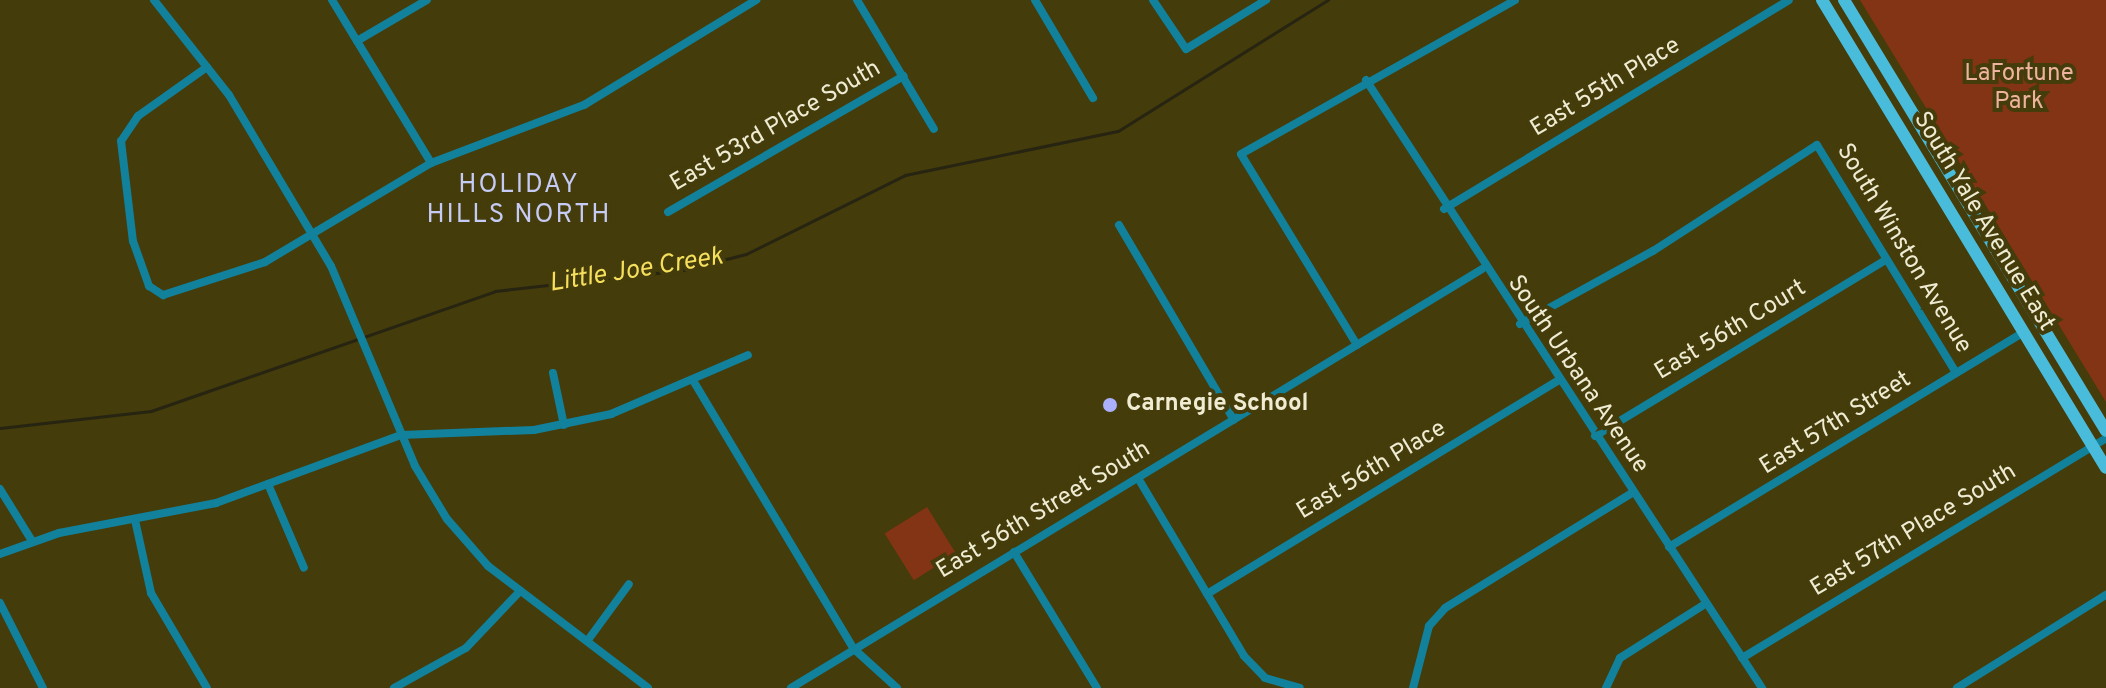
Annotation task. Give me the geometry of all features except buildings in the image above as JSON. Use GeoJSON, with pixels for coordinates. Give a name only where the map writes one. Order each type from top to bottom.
{"type":"FeatureCollection","features":[{"type":"Feature","properties":{"kind":"main road","name":"South Yale Avenue East"},"geometry":{"type":"LineString","coordinates":[[1822,0],[2106,468]]}},
{"type":"Feature","properties":{"kind":"main road","name":"South Yale Avenue East"},"geometry":{"type":"LineString","coordinates":[[1844,0],[2106,431]]}},
{"type":"Feature","properties":{"kind":"street"},"geometry":{"type":"LineString","coordinates":[[154,0],[207,67],[311,234],[354,315],[401,435],[447,519],[520,591],[648,688]]}},
{"type":"Feature","properties":{"kind":"street"},"geometry":{"type":"LineString","coordinates":[[332,0],[431,163]]}},
{"type":"Feature","properties":{"kind":"street"},"geometry":{"type":"LineString","coordinates":[[357,41],[427,0]]}},
{"type":"Feature","properties":{"kind":"street"},"geometry":{"type":"LineString","coordinates":[[207,67],[127,128],[119,160],[126,203],[146,279],[158,293],[181,295],[311,234],[431,163],[584,105],[756,0]]}},
{"type":"Feature","properties":{"kind":"street"},"geometry":{"type":"LineString","coordinates":[[857,0],[934,129]]}},
{"type":"Feature","properties":{"kind":"street"},"geometry":{"type":"LineString","coordinates":[[1035,0],[1093,98]]}},
{"type":"Feature","properties":{"kind":"street"},"geometry":{"type":"LineString","coordinates":[[1153,0],[1186,49],[1266,0]]}},
{"type":"Feature","properties":{"kind":"street"},"geometry":{"type":"LineString","coordinates":[[1357,345],[1241,154],[1366,80],[1515,0]]}},
{"type":"Feature","properties":{"kind":"street","name":"East 55th Place"},"geometry":{"type":"LineString","coordinates":[[1444,209],[1789,0]]}},
{"type":"Feature","properties":{"kind":"street","name":"East 53rd Place South"},"geometry":{"type":"LineString","coordinates":[[668,212],[904,76]]}},
{"type":"Feature","properties":{"kind":"street","name":"South Urbana Avenue"},"geometry":{"type":"LineString","coordinates":[[1366,80],[1482,269],[1762,688]]}},
{"type":"Feature","properties":{"kind":"street","name":"South Winston Avenue"},"geometry":{"type":"LineString","coordinates":[[1520,324],[1653,251],[1817,145],[1956,373]]}},
{"type":"Feature","properties":{"kind":"street"},"geometry":{"type":"LineString","coordinates":[[1119,225],[1234,420]]}},
{"type":"Feature","properties":{"kind":"street","name":"East 56th Court"},"geometry":{"type":"LineString","coordinates":[[1595,436],[1886,260]]}},
{"type":"Feature","properties":{"kind":"street","name":"East 56th Street South"},"geometry":{"type":"LineString","coordinates":[[791,688],[1482,269]]}},
{"type":"Feature","properties":{"kind":"street","name":"East 57th Street"},"geometry":{"type":"LineString","coordinates":[[1669,547],[2024,332]]}},
{"type":"Feature","properties":{"kind":"street"},"geometry":{"type":"LineString","coordinates":[[0,554],[32,541],[135,520],[268,484],[401,435],[564,425],[694,382],[748,355]]}},
{"type":"Feature","properties":{"kind":"street"},"geometry":{"type":"LineString","coordinates":[[553,373],[564,425]]}},
{"type":"Feature","properties":{"kind":"street","name":"East 56th Place"},"geometry":{"type":"LineString","coordinates":[[1207,594],[1558,381]]}},
{"type":"Feature","properties":{"kind":"street"},"geometry":{"type":"LineString","coordinates":[[694,382],[854,649],[897,688]]}},
{"type":"Feature","properties":{"kind":"street","name":"East 57th Place South"},"geometry":{"type":"LineString","coordinates":[[1742,658],[2106,438]]}},
{"type":"Feature","properties":{"kind":"street"},"geometry":{"type":"LineString","coordinates":[[1138,478],[1253,669],[1300,688]]}},
{"type":"Feature","properties":{"kind":"street"},"geometry":{"type":"LineString","coordinates":[[268,484],[304,568]]}},
{"type":"Feature","properties":{"kind":"street"},"geometry":{"type":"LineString","coordinates":[[0,489],[32,541]]}},
{"type":"Feature","properties":{"kind":"street"},"geometry":{"type":"LineString","coordinates":[[1413,688],[1429,626],[1445,608],[1632,493]]}},
{"type":"Feature","properties":{"kind":"street"},"geometry":{"type":"LineString","coordinates":[[135,520],[155,603],[207,688]]}},
{"type":"Feature","properties":{"kind":"street"},"geometry":{"type":"LineString","coordinates":[[1014,552],[1097,688]]}},
{"type":"Feature","properties":{"kind":"street"},"geometry":{"type":"LineString","coordinates":[[588,640],[629,584]]}},
{"type":"Feature","properties":{"kind":"street"},"geometry":{"type":"LineString","coordinates":[[394,688],[466,648],[520,591]]}},
{"type":"Feature","properties":{"kind":"street"},"geometry":{"type":"LineString","coordinates":[[1957,688],[2106,595]]}},
{"type":"Feature","properties":{"kind":"street"},"geometry":{"type":"LineString","coordinates":[[0,603],[43,688]]}},
{"type":"Feature","properties":{"kind":"street"},"geometry":{"type":"LineString","coordinates":[[1606,688],[1620,658],[1705,604]]}},
{"type":"Feature","properties":{"kind":"green space","name":"LaFortune Park"},"geometry":{"type":"Polygon","coordinates":[[[1860,0],[2106,0],[2106,402],[1860,0]]]}},
{"type":"Feature","properties":{"kind":"green space"},"geometry":{"type":"Polygon","coordinates":[[[927,507],[956,554],[914,580],[885,533],[927,507]]]}},
{"type":"Feature","properties":{"kind":"waterway","name":"Little Joe Creek"},"geometry":{"type":"LineString","coordinates":[[0,428],[151,411],[495,291],[683,270],[746,254],[905,175],[1118,131],[1328,0]]}},
{"type":"Feature","properties":{"kind":"place","name":"Carnegie School"},"geometry":{"type":"Point","coordinates":[1110,405]}},
{"type":"Feature","properties":{"kind":"district","name":"HOLIDAY HILLS NORTH"},"geometry":{"type":"Point","coordinates":[519,201]}}]}
